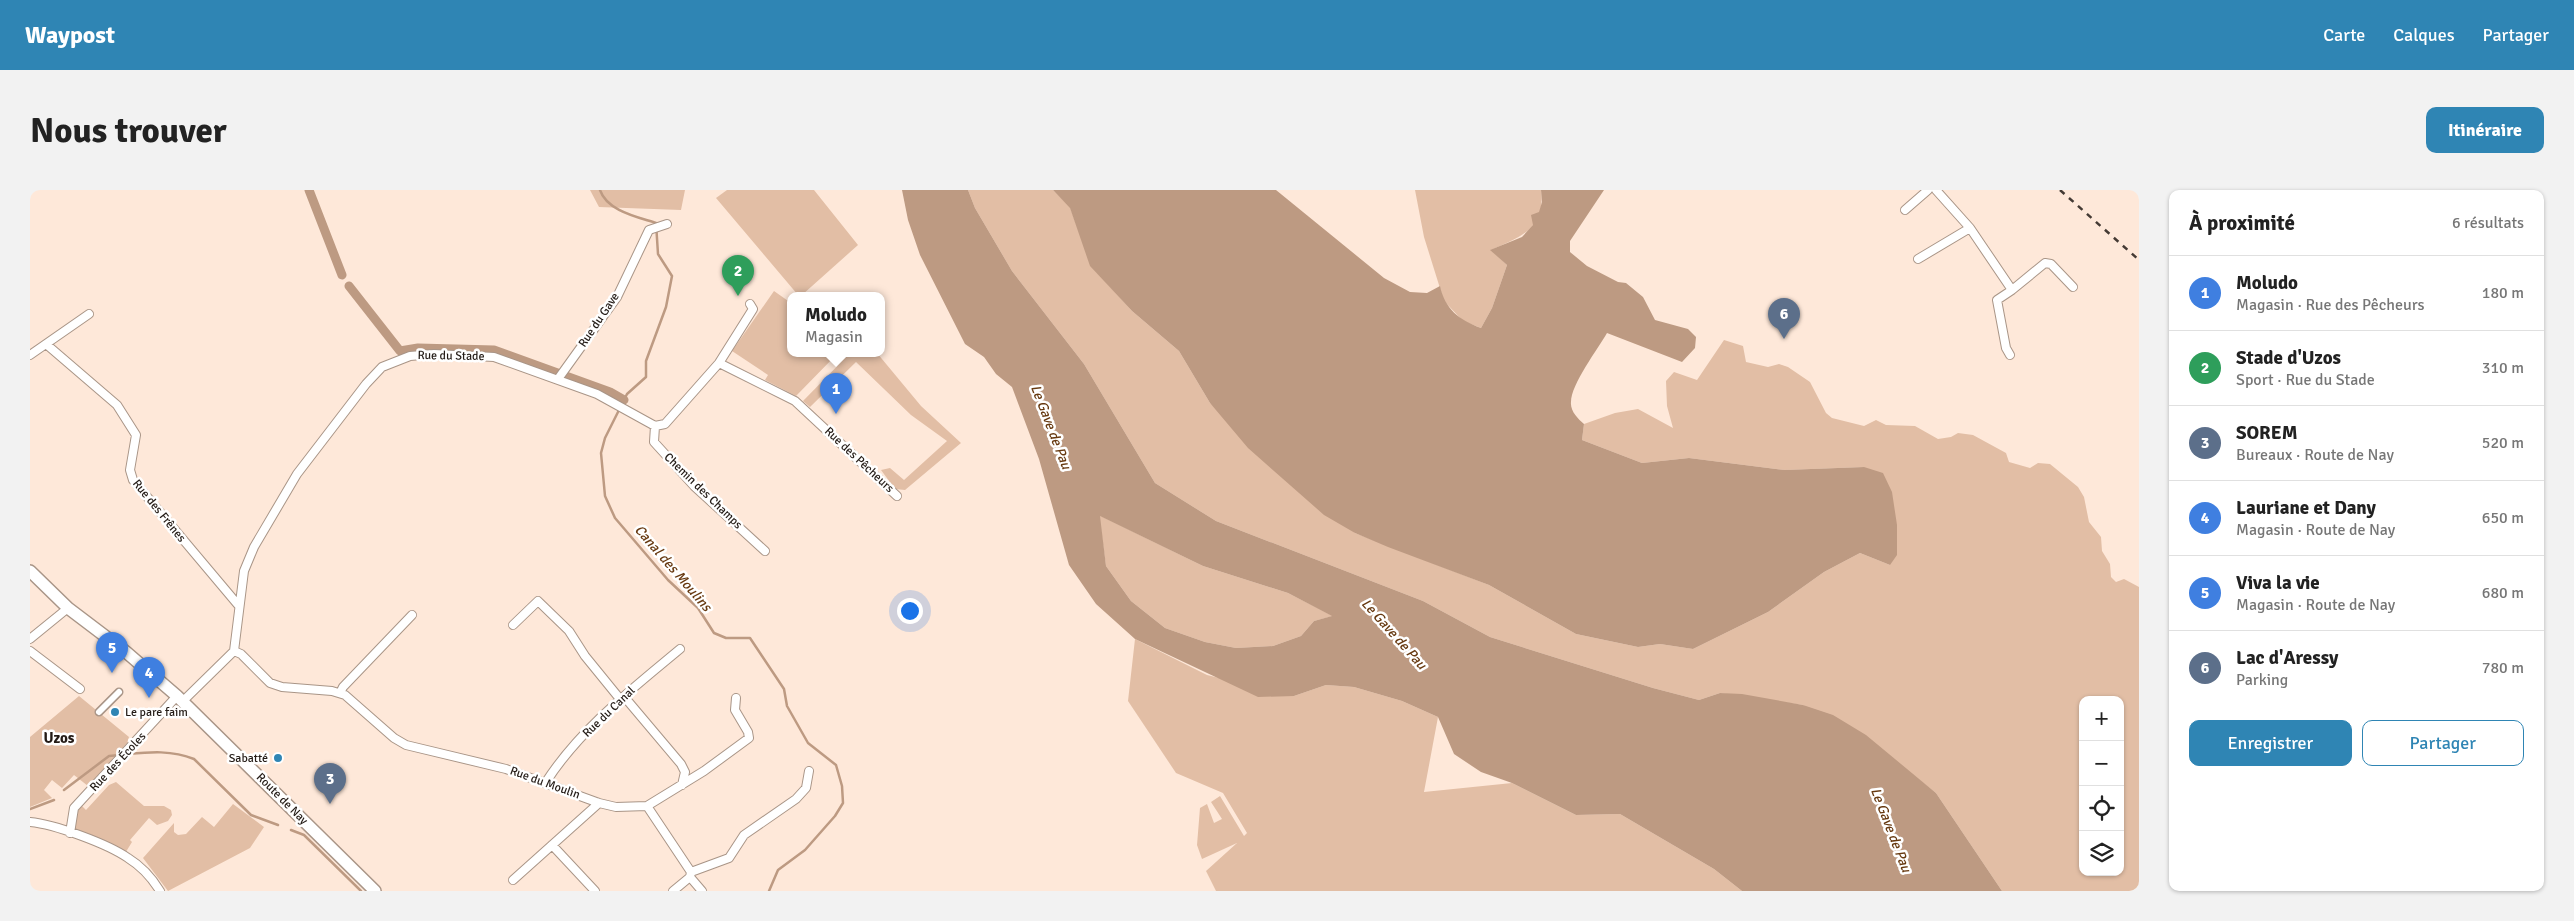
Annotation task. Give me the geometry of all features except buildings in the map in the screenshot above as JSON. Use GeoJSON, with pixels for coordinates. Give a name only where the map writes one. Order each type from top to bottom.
{"type":"FeatureCollection","features":[{"type":"Feature","properties":{"kind":"main road","name":"Route de Nay"},"geometry":{"type":"LineString","coordinates":[[30,571],[68,608],[128,653],[180,699],[375,891]]}},
{"type":"Feature","properties":{"kind":"street"},"geometry":{"type":"LineString","coordinates":[[1905,210],[1928,190]]}},
{"type":"Feature","properties":{"kind":"street"},"geometry":{"type":"LineString","coordinates":[[1936,190],[1970,228],[2012,290]]}},
{"type":"Feature","properties":{"kind":"street","name":"Rue du Gave"},"geometry":{"type":"LineString","coordinates":[[560,376],[617,297],[649,230],[664,226]]}},
{"type":"Feature","properties":{"kind":"street"},"geometry":{"type":"LineString","coordinates":[[1918,259],[1970,228]]}},
{"type":"Feature","properties":{"kind":"street"},"geometry":{"type":"LineString","coordinates":[[2010,355],[2006,348],[1998,300],[2045,263],[2051,264],[2073,287]]}},
{"type":"Feature","properties":{"kind":"street"},"geometry":{"type":"LineString","coordinates":[[655,426],[665,424],[719,363],[754,309],[750,304]]}},
{"type":"Feature","properties":{"kind":"street"},"geometry":{"type":"LineString","coordinates":[[30,355],[89,314]]}},
{"type":"Feature","properties":{"kind":"street","name":"Rue des Frênes"},"geometry":{"type":"LineString","coordinates":[[46,344],[117,405],[136,435],[130,470],[133,480],[239,606]]}},
{"type":"Feature","properties":{"kind":"street","name":"Rue du Stade"},"geometry":{"type":"LineString","coordinates":[[234,651],[244,571],[254,547],[297,474],[366,384],[382,367],[418,355],[494,357],[560,376],[598,394],[655,426]]}},
{"type":"Feature","properties":{"kind":"street","name":"Rue des Pêcheurs"},"geometry":{"type":"LineString","coordinates":[[719,363],[795,401],[897,496]]}},
{"type":"Feature","properties":{"kind":"street","name":"Chemin des Champs"},"geometry":{"type":"LineString","coordinates":[[655,426],[654,442],[694,486],[765,551]]}},
{"type":"Feature","properties":{"kind":"street"},"geometry":{"type":"LineString","coordinates":[[514,625],[538,602],[569,631],[620,699],[627,700],[683,768],[701,773]]}},
{"type":"Feature","properties":{"kind":"street"},"geometry":{"type":"LineString","coordinates":[[30,639],[68,608]]}},
{"type":"Feature","properties":{"kind":"street"},"geometry":{"type":"LineString","coordinates":[[180,699],[234,651],[241,654],[270,682],[282,687],[340,693],[343,687],[412,615]]}},
{"type":"Feature","properties":{"kind":"street","name":"Rue du Canal"},"geometry":{"type":"LineString","coordinates":[[546,782],[559,762],[620,699],[680,649]]}},
{"type":"Feature","properties":{"kind":"street"},"geometry":{"type":"LineString","coordinates":[[30,650],[80,689]]}},
{"type":"Feature","properties":{"kind":"street"},"geometry":{"type":"LineString","coordinates":[[98,712],[119,692]]}},
{"type":"Feature","properties":{"kind":"street","name":"Rue du Moulin"},"geometry":{"type":"LineString","coordinates":[[340,693],[345,695],[394,738],[406,745],[506,768],[599,803],[616,807],[647,806]]}},
{"type":"Feature","properties":{"kind":"street"},"geometry":{"type":"LineString","coordinates":[[702,891],[647,806],[701,773],[748,738],[748,732],[735,710],[736,698]]}},
{"type":"Feature","properties":{"kind":"street","name":"Rue des Écoles"},"geometry":{"type":"LineString","coordinates":[[70,833],[74,808],[180,699]]}},
{"type":"Feature","properties":{"kind":"street"},"geometry":{"type":"LineString","coordinates":[[682,785],[683,768]]}},
{"type":"Feature","properties":{"kind":"street"},"geometry":{"type":"LineString","coordinates":[[673,891],[691,875],[729,858],[744,835],[796,799],[806,788],[809,771]]}},
{"type":"Feature","properties":{"kind":"street"},"geometry":{"type":"LineString","coordinates":[[513,880],[599,803]]}},
{"type":"Feature","properties":{"kind":"street"},"geometry":{"type":"LineString","coordinates":[[30,822],[44,823],[128,857],[152,879],[160,891]]}},
{"type":"Feature","properties":{"kind":"street"},"geometry":{"type":"LineString","coordinates":[[552,845],[595,891]]}},
{"type":"Feature","properties":{"kind":"shaded area"},"geometry":{"type":"Polygon","coordinates":[[[590,190],[685,190],[681,210],[599,207],[590,190]]]}},
{"type":"Feature","properties":{"kind":"shaded area"},"geometry":{"type":"Polygon","coordinates":[[[727,190],[814,190],[858,245],[805,292],[795,292],[716,198],[727,190]]]}},
{"type":"Feature","properties":{"kind":"shaded area"},"geometry":{"type":"Polygon","coordinates":[[[968,190],[1053,190],[1070,207],[1091,266],[1132,311],[1179,351],[1210,403],[1355,533],[1489,585],[1576,634],[1638,647],[1660,644],[1693,649],[1768,612],[1824,572],[1860,553],[1890,565],[1864,467],[1785,470],[1689,458],[1642,463],[1582,440],[1584,424],[1615,413],[1638,409],[1673,428],[1667,406],[1666,381],[1674,372],[1697,380],[1724,340],[1743,346],[1746,362],[1768,367],[1779,364],[1788,367],[1810,382],[1826,413],[1832,418],[1864,426],[1876,420],[1886,425],[1915,426],[1938,439],[1951,437],[1958,433],[1973,435],[2006,453],[2009,462],[2030,468],[2038,463],[2050,464],[2078,487],[2084,497],[2089,522],[2101,537],[2102,551],[2110,564],[2111,577],[2116,582],[2124,579],[2139,587],[2139,891],[2002,891],[1936,793],[1903,767],[1803,705],[1720,693],[1699,700],[1653,688],[1490,637],[1423,601],[1216,521],[1155,483],[1084,364],[1012,271],[975,208],[968,190]]]}},
{"type":"Feature","properties":{"kind":"shaded area"},"geometry":{"type":"Polygon","coordinates":[[[1415,190],[1541,190],[1539,214],[1535,223],[1521,236],[1491,250],[1507,265],[1492,308],[1481,328],[1463,321],[1444,301],[1424,237],[1415,190]]]}},
{"type":"Feature","properties":{"kind":"shaded area"},"geometry":{"type":"Polygon","coordinates":[[[774,291],[787,300],[787,357],[834,357],[796,396],[765,380],[768,375],[732,351],[774,291]]]}},
{"type":"Feature","properties":{"kind":"shaded area"},"geometry":{"type":"Polygon","coordinates":[[[846,357],[880,357],[921,406],[961,443],[905,490],[895,489],[881,470],[890,468],[904,480],[947,441],[911,415],[856,362],[810,407],[803,401],[846,357]]]}},
{"type":"Feature","properties":{"kind":"shaded area"},"geometry":{"type":"Polygon","coordinates":[[[1099,515],[1203,566],[1288,593],[1333,616],[1314,621],[1301,636],[1273,646],[1236,648],[1205,642],[1165,628],[1131,601],[1106,566],[1099,515]]]}},
{"type":"Feature","properties":{"kind":"shaded area"},"geometry":{"type":"Polygon","coordinates":[[[1135,639],[1207,675],[1294,696],[1326,685],[1354,687],[1402,701],[1438,717],[1424,792],[1512,783],[1576,815],[1620,814],[1714,869],[1742,891],[1216,891],[1206,871],[1237,843],[1202,859],[1197,845],[1200,808],[1207,804],[1214,823],[1222,819],[1211,802],[1220,796],[1244,836],[1247,833],[1223,793],[1176,773],[1128,701],[1135,639]]]}},
{"type":"Feature","properties":{"kind":"shaded area"},"geometry":{"type":"Polygon","coordinates":[[[79,696],[129,737],[127,743],[88,786],[74,775],[62,788],[52,780],[44,790],[52,798],[30,807],[30,737],[79,696]]]}},
{"type":"Feature","properties":{"kind":"shaded area"},"geometry":{"type":"Polygon","coordinates":[[[116,782],[144,806],[164,806],[171,810],[172,815],[168,821],[157,825],[149,818],[130,840],[132,842],[124,855],[70,835],[79,803],[86,810],[109,785],[116,782]]]}},
{"type":"Feature","properties":{"kind":"shaded area"},"geometry":{"type":"Polygon","coordinates":[[[233,804],[264,827],[250,848],[168,891],[143,858],[174,823],[174,832],[178,835],[186,834],[202,817],[214,827],[233,804]]]}},
{"type":"Feature","properties":{"kind":"water","name":"Le Gave de Pau"},"geometry":{"type":"Polygon","coordinates":[[[902,190],[968,190],[975,208],[1012,271],[1084,364],[1155,483],[1216,521],[1423,601],[1490,637],[1653,688],[1699,700],[1720,693],[1742,694],[1803,705],[1833,715],[1866,735],[1936,793],[2002,891],[1742,891],[1714,869],[1620,814],[1576,815],[1512,783],[1481,772],[1454,754],[1438,717],[1402,701],[1354,687],[1326,685],[1294,696],[1258,697],[1135,639],[1096,604],[1069,565],[1039,459],[1012,387],[996,374],[984,357],[965,344],[920,255],[908,220],[902,190]],[[1100,516],[1106,566],[1131,601],[1165,628],[1205,642],[1236,648],[1273,646],[1301,636],[1314,621],[1332,616],[1288,593],[1203,566],[1100,516]]]}},
{"type":"Feature","properties":{"kind":"water"},"geometry":{"type":"Polygon","coordinates":[[[1053,190],[1276,190],[1384,278],[1410,292],[1427,293],[1440,286],[1445,301],[1454,313],[1481,328],[1492,308],[1507,265],[1490,250],[1522,237],[1533,225],[1531,215],[1539,212],[1542,202],[1541,190],[1604,190],[1570,241],[1570,252],[1587,266],[1618,282],[1626,283],[1643,297],[1655,320],[1688,329],[1696,337],[1695,348],[1682,362],[1607,333],[1580,376],[1572,395],[1573,412],[1584,424],[1582,440],[1642,463],[1689,458],[1785,470],[1864,467],[1883,473],[1892,492],[1897,525],[1897,555],[1890,565],[1860,553],[1824,572],[1768,612],[1693,649],[1660,644],[1638,647],[1576,634],[1489,585],[1355,533],[1324,515],[1248,448],[1210,403],[1179,351],[1132,311],[1090,266],[1070,208],[1053,190]]]}},
{"type":"Feature","properties":{"kind":"waterway"},"geometry":{"type":"LineString","coordinates":[[309,190],[342,275]]}},
{"type":"Feature","properties":{"kind":"waterway","name":"Canal des Moulins"},"geometry":{"type":"LineString","coordinates":[[600,190],[609,203],[616,208],[656,223],[658,254],[672,276],[666,307],[646,361],[646,377],[627,394],[605,438],[601,453],[605,496],[615,518],[668,580],[698,608],[714,633],[726,638],[750,638],[784,689],[787,706],[808,743],[836,765],[842,786],[843,803],[835,816],[805,850],[778,870],[769,891]]}},
{"type":"Feature","properties":{"kind":"waterway"},"geometry":{"type":"LineString","coordinates":[[349,286],[400,351],[418,348],[494,350],[610,392],[624,400]]}},
{"type":"Feature","properties":{"kind":"waterway"},"geometry":{"type":"LineString","coordinates":[[128,754],[169,753],[194,759],[251,815],[278,825]]}},
{"type":"Feature","properties":{"kind":"waterway"},"geometry":{"type":"LineString","coordinates":[[64,790],[109,756],[120,755]]}},
{"type":"Feature","properties":{"kind":"waterway"},"geometry":{"type":"LineString","coordinates":[[30,809],[54,800]]}},
{"type":"Feature","properties":{"kind":"waterway"},"geometry":{"type":"LineString","coordinates":[[291,830],[304,835],[361,891]]}},
{"type":"Feature","properties":{"kind":"railway"},"geometry":{"type":"LineString","coordinates":[[2060,190],[2139,260]]}},
{"type":"Feature","properties":{"kind":"place","name":"Stade d'Uzos"},"geometry":{"type":"Point","coordinates":[738,296]}},
{"type":"Feature","properties":{"kind":"place","name":"Lac d'Aressy"},"geometry":{"type":"Point","coordinates":[1784,339]}},
{"type":"Feature","properties":{"kind":"place","name":"Moludo"},"geometry":{"type":"Point","coordinates":[836,414]}},
{"type":"Feature","properties":{"kind":"place","name":"Viva la vie"},"geometry":{"type":"Point","coordinates":[112,673]}},
{"type":"Feature","properties":{"kind":"place","name":"Lauriane et Dany"},"geometry":{"type":"Point","coordinates":[149,698]}},
{"type":"Feature","properties":{"kind":"place","name":"Le pare faim"},"geometry":{"type":"Point","coordinates":[115,712]}},
{"type":"Feature","properties":{"kind":"place","name":"Sabatté"},"geometry":{"type":"Point","coordinates":[278,758]}},
{"type":"Feature","properties":{"kind":"place","name":"SOREM"},"geometry":{"type":"Point","coordinates":[330,804]}},
{"type":"Feature","properties":{"kind":"district","name":"Uzos"},"geometry":{"type":"Point","coordinates":[59,738]}}]}
